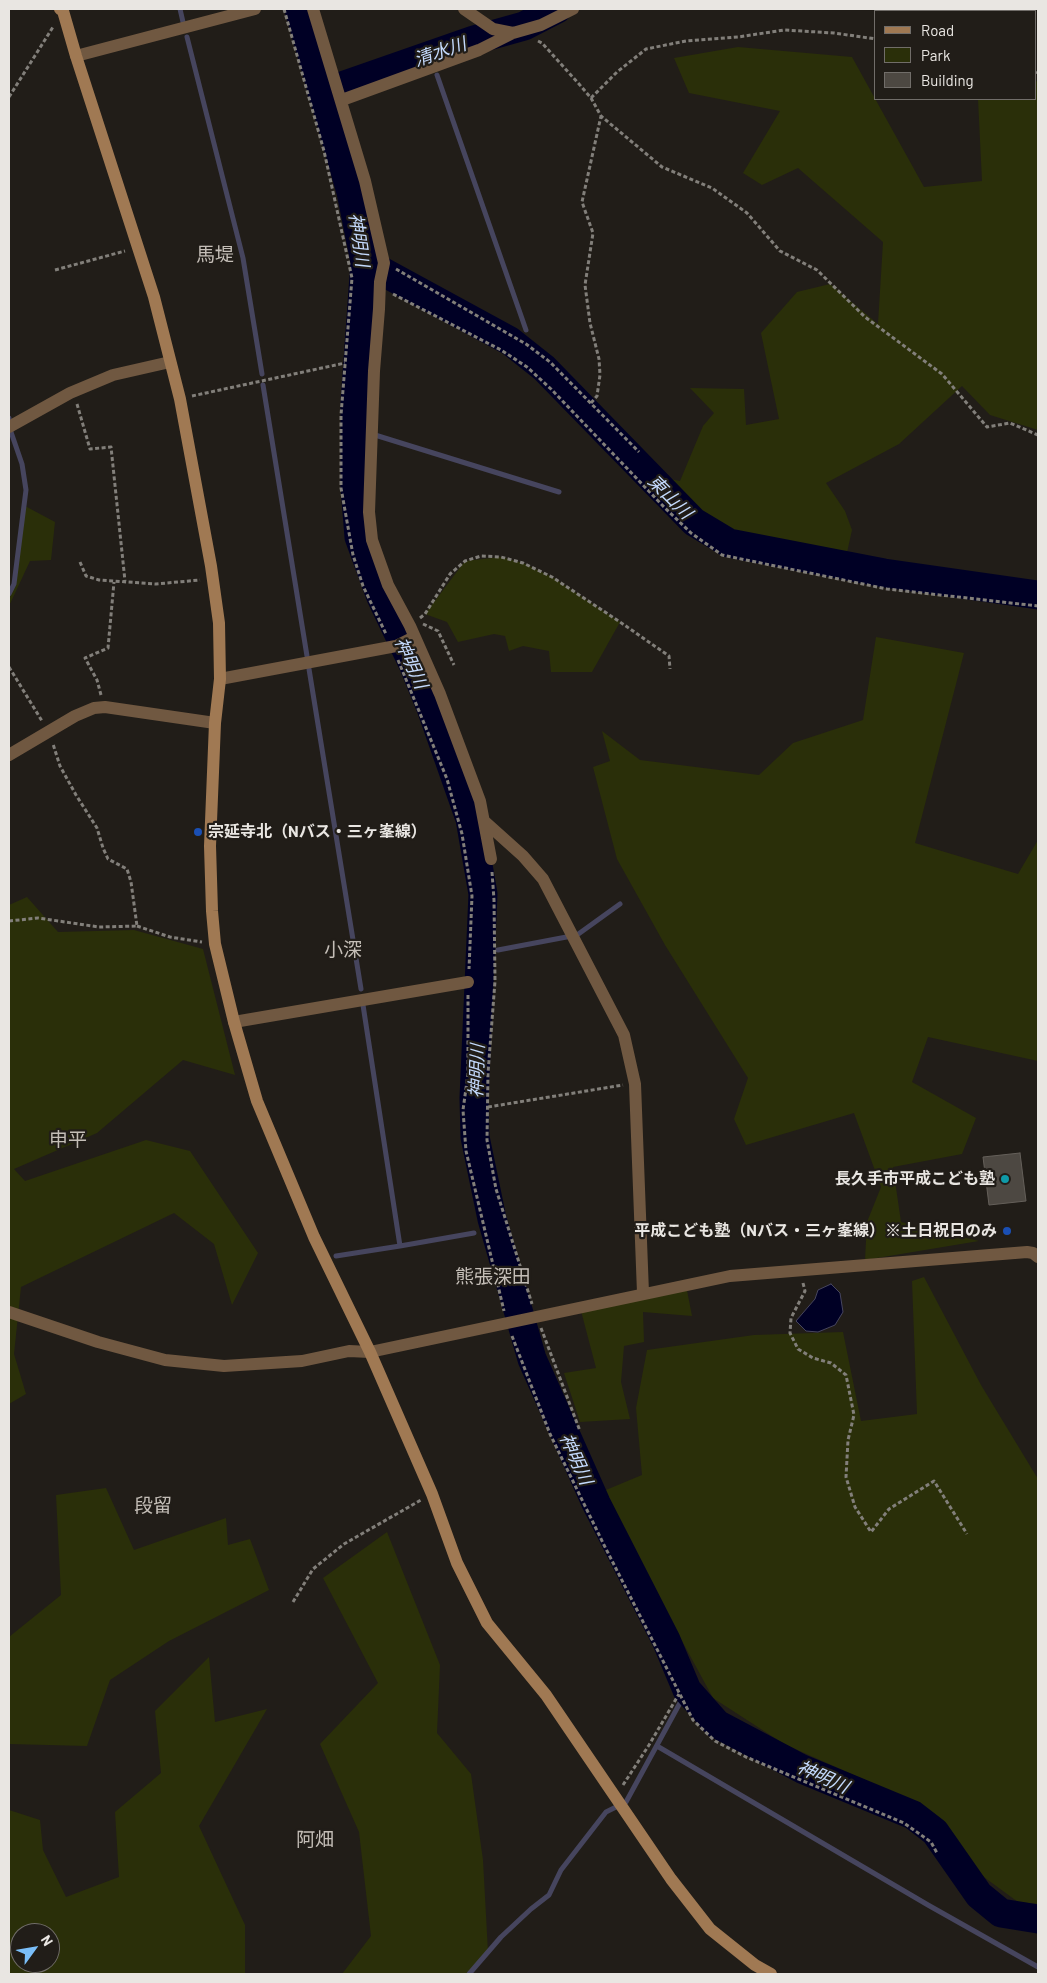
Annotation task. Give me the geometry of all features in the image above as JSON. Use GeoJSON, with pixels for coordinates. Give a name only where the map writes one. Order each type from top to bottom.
{"type":"FeatureCollection","features":[{"type":"Feature","properties":{"kind":"street"},"geometry":{"type":"LineString","coordinates":[[76,56],[226,12],[255,9]]}},
{"type":"Feature","properties":{"kind":"street"},"geometry":{"type":"LineString","coordinates":[[313,9],[365,180],[383,261],[374,371],[369,512],[372,540],[388,584],[440,694],[480,801],[491,859]]}},
{"type":"Feature","properties":{"kind":"street"},"geometry":{"type":"LineString","coordinates":[[464,9],[494,29],[513,33]]}},
{"type":"Feature","properties":{"kind":"street"},"geometry":{"type":"LineString","coordinates":[[342,100],[479,50],[513,33],[541,26],[573,9]]}},
{"type":"Feature","properties":{"kind":"street"},"geometry":{"type":"LineString","coordinates":[[62,10],[154,297],[180,399],[213,578],[219,623],[220,679],[214,724],[210,846],[212,910],[216,944],[234,1022],[257,1100],[314,1237],[370,1352],[432,1494],[457,1563],[487,1623],[546,1695],[671,1879],[710,1929],[755,1965],[771,1974]]}},
{"type":"Feature","properties":{"kind":"street"},"geometry":{"type":"LineString","coordinates":[[9,427],[74,392],[112,375],[170,362]]}},
{"type":"Feature","properties":{"kind":"street"},"geometry":{"type":"LineString","coordinates":[[220,679],[394,646],[412,634]]}},
{"type":"Feature","properties":{"kind":"street"},"geometry":{"type":"LineString","coordinates":[[9,755],[94,708],[105,707],[214,724]]}},
{"type":"Feature","properties":{"kind":"street"},"geometry":{"type":"LineString","coordinates":[[484,822],[523,856],[543,879],[624,1035],[635,1084],[643,1293]]}},
{"type":"Feature","properties":{"kind":"street"},"geometry":{"type":"LineString","coordinates":[[234,1022],[468,982]]}},
{"type":"Feature","properties":{"kind":"street"},"geometry":{"type":"LineString","coordinates":[[9,1312],[98,1342],[165,1360],[224,1366],[302,1361],[349,1351],[370,1352],[730,1276],[1027,1252],[1033,1253],[1038,1257]]}},
{"type":"Feature","properties":{"kind":"path"},"geometry":{"type":"LineString","coordinates":[[284,9],[324,151],[352,278],[342,415],[341,488],[353,555],[364,586],[394,646],[447,779],[462,834],[472,896],[468,982],[468,1074],[463,1110],[466,1151],[510,1322],[550,1434],[692,1720],[715,1741],[746,1757],[904,1823],[930,1842],[937,1853]]}},
{"type":"Feature","properties":{"kind":"path"},"geometry":{"type":"LineString","coordinates":[[9,97],[62,10]]}},
{"type":"Feature","properties":{"kind":"path"},"geometry":{"type":"LineString","coordinates":[[591,98],[617,72],[646,49],[686,41],[738,37],[784,30],[834,33],[874,39]]}},
{"type":"Feature","properties":{"kind":"path"},"geometry":{"type":"LineString","coordinates":[[535,40],[542,43],[591,98],[602,116],[662,167],[712,188],[747,213],[780,251],[817,270],[865,316],[942,374],[987,427],[1010,423],[1038,435]]}},
{"type":"Feature","properties":{"kind":"path"},"geometry":{"type":"LineString","coordinates":[[591,403],[597,396],[600,375],[599,359],[590,323],[585,284],[593,233],[582,202],[602,116]]}},
{"type":"Feature","properties":{"kind":"path"},"geometry":{"type":"LineString","coordinates":[[55,270],[138,248]]}},
{"type":"Feature","properties":{"kind":"path"},"geometry":{"type":"LineString","coordinates":[[383,261],[526,344],[550,362],[639,452]]}},
{"type":"Feature","properties":{"kind":"path"},"geometry":{"type":"LineString","coordinates":[[380,285],[397,296],[492,346],[527,368],[551,389],[691,533],[722,555],[887,588],[1038,606]]}},
{"type":"Feature","properties":{"kind":"path"},"geometry":{"type":"LineString","coordinates":[[180,399],[345,363]]}},
{"type":"Feature","properties":{"kind":"path"},"geometry":{"type":"LineString","coordinates":[[74,392],[90,449],[111,447],[125,581]]}},
{"type":"Feature","properties":{"kind":"path"},"geometry":{"type":"LineString","coordinates":[[412,634],[450,574],[465,561],[481,556],[502,557],[524,563],[552,577],[620,622],[669,656],[670,669]]}},
{"type":"Feature","properties":{"kind":"path"},"geometry":{"type":"LineString","coordinates":[[80,562],[86,576],[114,582],[125,581],[156,584],[213,578]]}},
{"type":"Feature","properties":{"kind":"path"},"geometry":{"type":"LineString","coordinates":[[105,707],[97,680],[85,658],[108,648],[114,582]]}},
{"type":"Feature","properties":{"kind":"path"},"geometry":{"type":"LineString","coordinates":[[412,634],[424,624],[438,631],[454,665]]}},
{"type":"Feature","properties":{"kind":"path"},"geometry":{"type":"LineString","coordinates":[[9,666],[49,732],[60,766],[97,828],[108,859],[127,869],[131,882],[137,926]]}},
{"type":"Feature","properties":{"kind":"path"},"geometry":{"type":"LineString","coordinates":[[491,859],[494,900],[495,981],[488,1073],[487,1140],[496,1189],[536,1317],[580,1431]]}},
{"type":"Feature","properties":{"kind":"path"},"geometry":{"type":"LineString","coordinates":[[9,921],[38,918],[99,927],[137,926],[170,937],[216,944]]}},
{"type":"Feature","properties":{"kind":"path"},"geometry":{"type":"LineString","coordinates":[[488,1107],[635,1084]]}},
{"type":"Feature","properties":{"kind":"path"},"geometry":{"type":"LineString","coordinates":[[800,1270],[805,1291],[791,1318],[790,1333],[798,1349],[812,1358],[831,1363],[846,1375],[854,1415],[848,1440],[846,1477],[855,1507],[871,1532],[889,1509],[934,1481],[967,1534]]}},
{"type":"Feature","properties":{"kind":"path"},"geometry":{"type":"LineString","coordinates":[[293,1602],[313,1569],[344,1544],[432,1494]]}},
{"type":"Feature","properties":{"kind":"path"},"geometry":{"type":"LineString","coordinates":[[616,1796],[679,1694]]}},
{"type":"Feature","properties":{"kind":"green space"},"geometry":{"type":"Polygon","coordinates":[[[738,47],[852,57],[874,100],[876,100],[924,187],[982,181],[978,100],[1037,100],[1038,82],[1038,430],[990,415],[962,386],[899,444],[826,483],[845,511],[852,530],[846,557],[837,563],[727,538],[698,520],[660,477],[680,481],[703,426],[714,413],[690,388],[744,389],[746,425],[779,419],[761,333],[797,292],[830,284],[878,324],[883,242],[798,168],[762,185],[743,173],[780,111],[689,93],[674,58],[738,47]]]}},
{"type":"Feature","properties":{"kind":"green space"},"geometry":{"type":"Polygon","coordinates":[[[25,506],[55,522],[51,560],[30,561],[9,606],[9,591],[17,571],[25,506]]]}},
{"type":"Feature","properties":{"kind":"green space"},"geometry":{"type":"Polygon","coordinates":[[[501,557],[523,563],[552,577],[620,622],[592,672],[551,672],[549,651],[523,646],[509,651],[505,636],[494,634],[458,642],[447,622],[425,614],[465,561],[501,557]]]}},
{"type":"Feature","properties":{"kind":"green space"},"geometry":{"type":"Polygon","coordinates":[[[876,637],[964,653],[915,843],[1018,874],[1038,840],[1038,1061],[928,1037],[912,1082],[976,1118],[962,1154],[893,1167],[901,1222],[979,1241],[865,1260],[867,1222],[881,1187],[854,1113],[746,1145],[734,1119],[748,1078],[665,945],[617,859],[593,767],[610,761],[602,731],[640,760],[759,775],[793,743],[863,720],[876,637]]]}},
{"type":"Feature","properties":{"kind":"green space"},"geometry":{"type":"Polygon","coordinates":[[[27,897],[58,932],[134,930],[203,949],[235,1075],[183,1060],[97,1133],[14,1169],[25,1181],[146,1140],[190,1151],[258,1253],[232,1305],[214,1244],[174,1213],[21,1287],[14,1354],[26,1394],[9,1404],[9,905],[27,897]]]}},
{"type":"Feature","properties":{"kind":"green space"},"geometry":{"type":"Polygon","coordinates":[[[924,1277],[981,1385],[1038,1479],[1038,1904],[1018,1902],[962,1861],[941,1823],[865,1780],[784,1744],[713,1698],[601,1492],[642,1475],[636,1408],[647,1350],[754,1335],[843,1332],[861,1421],[917,1414],[912,1281],[924,1277]]]}},
{"type":"Feature","properties":{"kind":"green space"},"geometry":{"type":"Polygon","coordinates":[[[686,1285],[692,1316],[643,1312],[644,1342],[624,1346],[621,1382],[630,1419],[580,1422],[564,1373],[596,1368],[580,1307],[686,1285]]]}},
{"type":"Feature","properties":{"kind":"green space"},"geometry":{"type":"Polygon","coordinates":[[[106,1488],[134,1550],[226,1518],[228,1545],[250,1539],[269,1590],[169,1641],[110,1680],[87,1746],[9,1744],[9,1637],[61,1595],[56,1495],[106,1488]]]}},
{"type":"Feature","properties":{"kind":"green space"},"geometry":{"type":"Polygon","coordinates":[[[387,1532],[440,1665],[437,1733],[471,1774],[483,1860],[488,1952],[471,1974],[342,1974],[371,1936],[359,1832],[320,1744],[378,1683],[323,1578],[387,1532]]]}},
{"type":"Feature","properties":{"kind":"green space"},"geometry":{"type":"Polygon","coordinates":[[[209,1657],[215,1722],[267,1709],[199,1826],[245,1925],[245,1974],[9,1974],[9,1810],[40,1820],[43,1850],[66,1897],[119,1877],[115,1812],[161,1773],[155,1711],[209,1657]]]}},
{"type":"Feature","properties":{"kind":"water"},"geometry":{"type":"Polygon","coordinates":[[[831,1284],[840,1293],[843,1312],[835,1325],[818,1332],[806,1331],[796,1321],[815,1299],[818,1290],[831,1284]]]}},
{"type":"Feature","properties":{"kind":"building","name":"長久手市平成こども塾"},"geometry":{"type":"Polygon","coordinates":[[[1020,1153],[1026,1201],[989,1205],[983,1157],[1020,1153]]]}},
{"type":"Feature","properties":{"kind":"waterway"},"geometry":{"type":"LineString","coordinates":[[180,9],[183,22]]}},
{"type":"Feature","properties":{"kind":"waterway","name":"神明川"},"geometry":{"type":"LineString","coordinates":[[299,9],[351,192],[365,262],[355,402],[355,487],[359,537],[381,597],[414,666],[431,708],[470,819],[483,894],[474,1098],[475,1137],[492,1219],[532,1359],[596,1503],[666,1640],[687,1690],[717,1724],[802,1769],[913,1815],[935,1832],[979,1895],[1001,1913],[1038,1919]]}},
{"type":"Feature","properties":{"kind":"waterway","name":"清水川"},"geometry":{"type":"LineString","coordinates":[[322,93],[474,40],[524,26],[557,9]]}},
{"type":"Feature","properties":{"kind":"waterway"},"geometry":{"type":"LineString","coordinates":[[187,37],[243,258],[262,374]]}},
{"type":"Feature","properties":{"kind":"waterway"},"geometry":{"type":"LineString","coordinates":[[437,75],[526,330]]}},
{"type":"Feature","properties":{"kind":"waterway","name":"東山川"},"geometry":{"type":"LineString","coordinates":[[365,262],[510,341],[544,368],[694,522],[729,543],[884,573],[1038,595]]}},
{"type":"Feature","properties":{"kind":"waterway"},"geometry":{"type":"LineString","coordinates":[[263,385],[307,656]]}},
{"type":"Feature","properties":{"kind":"waterway"},"geometry":{"type":"LineString","coordinates":[[9,418],[11,432],[22,464],[26,490],[14,584],[9,594]]}},
{"type":"Feature","properties":{"kind":"waterway"},"geometry":{"type":"LineString","coordinates":[[375,435],[559,492]]}},
{"type":"Feature","properties":{"kind":"waterway"},"geometry":{"type":"LineString","coordinates":[[309,669],[361,989]]}},
{"type":"Feature","properties":{"kind":"waterway"},"geometry":{"type":"LineString","coordinates":[[498,950],[577,935],[620,904]]}},
{"type":"Feature","properties":{"kind":"waterway"},"geometry":{"type":"LineString","coordinates":[[336,1256],[400,1246],[363,1005]]}},
{"type":"Feature","properties":{"kind":"waterway"},"geometry":{"type":"LineString","coordinates":[[400,1246],[474,1233]]}},
{"type":"Feature","properties":{"kind":"waterway"},"geometry":{"type":"LineString","coordinates":[[469,1974],[501,1937],[549,1895],[561,1870],[606,1812],[626,1802],[687,1690]]}},
{"type":"Feature","properties":{"kind":"waterway"},"geometry":{"type":"LineString","coordinates":[[657,1746],[928,1905],[1038,1967]]}},
{"type":"Feature","properties":{"kind":"place","name":"宗延寺北（Nバス・三ヶ峯線）"},"geometry":{"type":"Point","coordinates":[198,832]}},
{"type":"Feature","properties":{"kind":"place","name":"長久手市平成こども塾"},"geometry":{"type":"Point","coordinates":[1005,1179]}},
{"type":"Feature","properties":{"kind":"place","name":"平成こども塾（Nバス・三ヶ峯線）※土日祝日のみ"},"geometry":{"type":"Point","coordinates":[1007,1231]}},
{"type":"Feature","properties":{"kind":"district","name":"馬堤"},"geometry":{"type":"Point","coordinates":[215,255]}},
{"type":"Feature","properties":{"kind":"district","name":"小深"},"geometry":{"type":"Point","coordinates":[343,950]}},
{"type":"Feature","properties":{"kind":"district","name":"申平"},"geometry":{"type":"Point","coordinates":[68,1140]}},
{"type":"Feature","properties":{"kind":"district","name":"熊張深田"},"geometry":{"type":"Point","coordinates":[493,1277]}},
{"type":"Feature","properties":{"kind":"district","name":"段留"},"geometry":{"type":"Point","coordinates":[153,1506]}},
{"type":"Feature","properties":{"kind":"district","name":"阿畑"},"geometry":{"type":"Point","coordinates":[315,1840]}}]}
